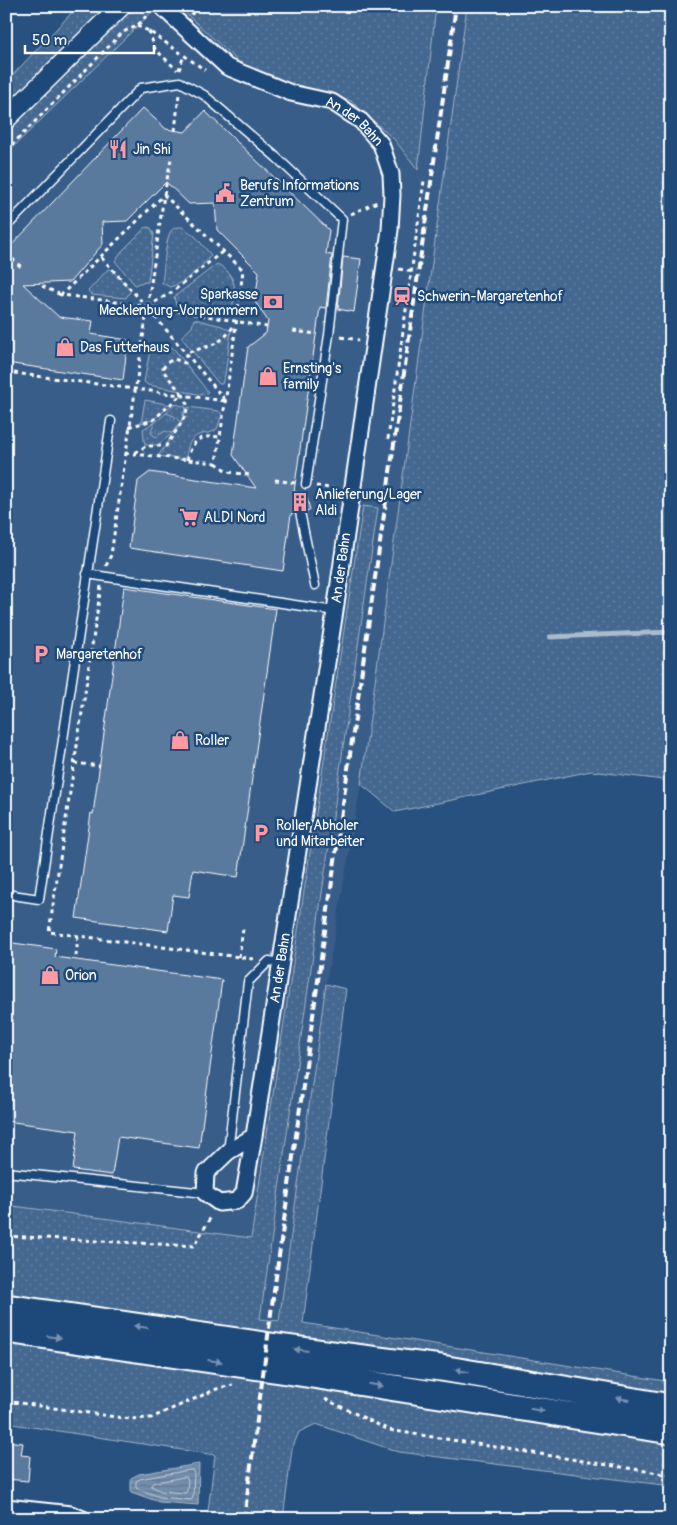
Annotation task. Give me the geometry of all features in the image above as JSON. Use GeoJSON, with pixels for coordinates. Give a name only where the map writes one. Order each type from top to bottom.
{"type":"FeatureCollection","features":[{"type":"Feature","properties":{"kind":"highway"},"geometry":{"type":"LineString","coordinates":[[6,1307],[271,1346],[441,1368],[671,1407]]}},
{"type":"Feature","properties":{"kind":"highway"},"geometry":{"type":"LineString","coordinates":[[6,1330],[671,1431]]}},
{"type":"Feature","properties":{"kind":"street"},"geometry":{"type":"LineString","coordinates":[[6,119],[121,6]]}},
{"type":"Feature","properties":{"kind":"street","name":"An der Bahn"},"geometry":{"type":"LineString","coordinates":[[161,6],[228,67],[291,92],[332,102],[361,121],[381,144],[391,174],[390,230],[335,611],[275,962],[254,1136],[244,1194],[237,1201],[219,1203]]}},
{"type":"Feature","properties":{"kind":"street"},"geometry":{"type":"LineString","coordinates":[[219,1203],[205,1193],[206,1173],[228,1152],[254,1136]]}},
{"type":"Feature","properties":{"kind":"street"},"geometry":{"type":"LineString","coordinates":[[6,1507],[71,1514],[83,1519]]}},
{"type":"Feature","properties":{"kind":"lane"},"geometry":{"type":"LineString","coordinates":[[6,227],[141,88],[180,82],[204,95],[342,218],[328,335],[306,484]]}},
{"type":"Feature","properties":{"kind":"lane"},"geometry":{"type":"LineString","coordinates":[[6,894],[39,899],[111,421]]}},
{"type":"Feature","properties":{"kind":"lane"},"geometry":{"type":"LineString","coordinates":[[300,512],[314,585]]}},
{"type":"Feature","properties":{"kind":"lane"},"geometry":{"type":"LineString","coordinates":[[87,574],[335,611]]}},
{"type":"Feature","properties":{"kind":"lane"},"geometry":{"type":"LineString","coordinates":[[228,1152],[248,982],[275,962]]}},
{"type":"Feature","properties":{"kind":"lane"},"geometry":{"type":"LineString","coordinates":[[6,1172],[205,1193]]}},
{"type":"Feature","properties":{"kind":"path"},"geometry":{"type":"LineString","coordinates":[[6,151],[124,32],[137,26],[155,6]]}},
{"type":"Feature","properties":{"kind":"path"},"geometry":{"type":"LineString","coordinates":[[137,26],[149,31],[155,49],[179,72]]}},
{"type":"Feature","properties":{"kind":"path"},"geometry":{"type":"LineString","coordinates":[[171,160],[128,427],[111,555],[102,576],[50,932],[275,962]]}},
{"type":"Feature","properties":{"kind":"path"},"geometry":{"type":"LineString","coordinates":[[388,439],[424,181]]}},
{"type":"Feature","properties":{"kind":"path"},"geometry":{"type":"LineString","coordinates":[[164,195],[243,270],[216,463]]}},
{"type":"Feature","properties":{"kind":"path"},"geometry":{"type":"LineString","coordinates":[[61,295],[164,195]]}},
{"type":"Feature","properties":{"kind":"path"},"geometry":{"type":"LineString","coordinates":[[342,218],[392,195]]}},
{"type":"Feature","properties":{"kind":"path"},"geometry":{"type":"LineString","coordinates":[[147,307],[172,292],[222,252]]}},
{"type":"Feature","properties":{"kind":"path"},"geometry":{"type":"LineString","coordinates":[[6,253],[22,267]]}},
{"type":"Feature","properties":{"kind":"path"},"geometry":{"type":"LineString","coordinates":[[100,256],[147,307],[226,400]]}},
{"type":"Feature","properties":{"kind":"path"},"geometry":{"type":"LineString","coordinates":[[396,269],[412,272]]}},
{"type":"Feature","properties":{"kind":"path"},"geometry":{"type":"LineString","coordinates":[[42,286],[61,295],[267,327]]}},
{"type":"Feature","properties":{"kind":"path"},"geometry":{"type":"LineString","coordinates":[[186,353],[214,346],[228,335],[237,321]]}},
{"type":"Feature","properties":{"kind":"path"},"geometry":{"type":"LineString","coordinates":[[135,454],[146,446],[166,446],[178,429],[188,407],[182,394],[163,368],[174,359],[185,363],[186,353]]}},
{"type":"Feature","properties":{"kind":"path"},"geometry":{"type":"LineString","coordinates":[[6,372],[226,400]]}},
{"type":"Feature","properties":{"kind":"path"},"geometry":{"type":"LineString","coordinates":[[128,427],[153,420],[182,394]]}},
{"type":"Feature","properties":{"kind":"path"},"geometry":{"type":"LineString","coordinates":[[187,460],[191,447],[197,441],[210,436],[220,437]]}},
{"type":"Feature","properties":{"kind":"path"},"geometry":{"type":"LineString","coordinates":[[125,453],[216,463],[228,472],[250,476]]}},
{"type":"Feature","properties":{"kind":"path"},"geometry":{"type":"LineString","coordinates":[[74,763],[100,766]]}},
{"type":"Feature","properties":{"kind":"path"},"geometry":{"type":"LineString","coordinates":[[239,957],[243,929]]}},
{"type":"Feature","properties":{"kind":"path"},"geometry":{"type":"LineString","coordinates":[[76,956],[78,936]]}},
{"type":"Feature","properties":{"kind":"path"},"geometry":{"type":"LineString","coordinates":[[6,1236],[194,1246],[219,1203]]}},
{"type":"Feature","properties":{"kind":"path"},"geometry":{"type":"LineString","coordinates":[[6,1401],[130,1419],[151,1418],[219,1388],[239,1384]]}},
{"type":"Feature","properties":{"kind":"path"},"geometry":{"type":"LineString","coordinates":[[324,1399],[389,1430],[671,1475]]}},
{"type":"Feature","properties":{"kind":"shaded area"},"geometry":{"type":"Polygon","coordinates":[[[158,6],[178,6],[241,64],[289,83],[351,101],[394,139],[417,170],[436,6],[467,6],[361,784],[326,984],[279,1321],[260,1319],[378,508],[363,506],[251,1238],[6,1205],[6,154],[158,6]]]}},
{"type":"Feature","properties":{"kind":"green space"},"geometry":{"type":"Polygon","coordinates":[[[78,6],[158,6],[6,154],[6,82],[78,6]]]}},
{"type":"Feature","properties":{"kind":"green space"},"geometry":{"type":"Polygon","coordinates":[[[178,6],[436,6],[418,170],[394,139],[351,101],[289,83],[241,64],[178,6]]]}},
{"type":"Feature","properties":{"kind":"green space"},"geometry":{"type":"Polygon","coordinates":[[[467,6],[671,6],[671,781],[591,771],[395,812],[361,784],[467,6]]]}},
{"type":"Feature","properties":{"kind":"green space"},"geometry":{"type":"Polygon","coordinates":[[[146,227],[151,228],[154,234],[148,282],[135,285],[115,261],[121,252],[146,227]]]}},
{"type":"Feature","properties":{"kind":"green space"},"geometry":{"type":"Polygon","coordinates":[[[176,227],[182,227],[195,236],[211,255],[193,274],[170,287],[162,283],[167,241],[172,230],[176,227]]]}},
{"type":"Feature","properties":{"kind":"green space"},"geometry":{"type":"Polygon","coordinates":[[[217,264],[228,272],[234,284],[233,305],[230,311],[176,305],[174,297],[217,264]]]}},
{"type":"Feature","properties":{"kind":"green space"},"geometry":{"type":"Polygon","coordinates":[[[108,269],[112,270],[131,290],[126,298],[92,295],[88,291],[108,269]]]}},
{"type":"Feature","properties":{"kind":"green space"},"geometry":{"type":"Polygon","coordinates":[[[194,319],[222,326],[231,331],[222,384],[219,384],[181,337],[192,327],[194,319]]]}},
{"type":"Feature","properties":{"kind":"green space"},"geometry":{"type":"Polygon","coordinates":[[[170,346],[208,392],[203,395],[148,385],[144,382],[150,350],[170,346]]]}},
{"type":"Feature","properties":{"kind":"green space"},"geometry":{"type":"Polygon","coordinates":[[[145,400],[172,405],[153,420],[141,423],[145,400]]]}},
{"type":"Feature","properties":{"kind":"green space"},"geometry":{"type":"Polygon","coordinates":[[[176,404],[186,407],[180,424],[188,407],[218,411],[222,414],[217,429],[197,435],[191,440],[185,460],[158,456],[179,426],[156,445],[146,445],[144,441],[143,429],[161,418],[176,404]]]}},
{"type":"Feature","properties":{"kind":"green space"},"geometry":{"type":"Polygon","coordinates":[[[166,413],[174,416],[180,422],[172,433],[165,431],[156,437],[151,433],[153,426],[166,413]]]}},
{"type":"Feature","properties":{"kind":"green space"},"geometry":{"type":"Polygon","coordinates":[[[363,506],[378,508],[260,1319],[279,1321],[326,984],[346,989],[303,1323],[671,1382],[671,1486],[399,1452],[316,1424],[299,1432],[292,1449],[283,1519],[207,1519],[215,1455],[6,1423],[6,1205],[251,1238],[363,506]]]}},
{"type":"Feature","properties":{"kind":"water"},"geometry":{"type":"Polygon","coordinates":[[[199,1464],[198,1505],[159,1502],[131,1492],[131,1478],[139,1474],[199,1464]]]}},
{"type":"Feature","properties":{"kind":"building"},"geometry":{"type":"Polygon","coordinates":[[[143,108],[166,129],[185,132],[205,111],[329,230],[326,254],[332,255],[326,308],[320,307],[294,492],[306,494],[310,510],[306,511],[299,506],[296,508],[295,513],[291,514],[283,571],[129,548],[138,481],[150,472],[256,488],[233,455],[248,347],[266,333],[268,321],[255,302],[259,272],[217,230],[215,203],[189,204],[166,182],[127,221],[102,222],[103,244],[70,282],[23,284],[59,317],[93,321],[91,334],[128,340],[123,380],[6,363],[6,251],[143,108]]]}},
{"type":"Feature","properties":{"kind":"building"},"geometry":{"type":"Polygon","coordinates":[[[343,257],[361,259],[354,312],[338,309],[343,257]]]}},
{"type":"Feature","properties":{"kind":"building","name":"Roller"},"geometry":{"type":"Polygon","coordinates":[[[124,587],[276,609],[238,877],[193,870],[189,897],[173,895],[168,931],[76,918],[91,813],[93,814],[124,587]]]}},
{"type":"Feature","properties":{"kind":"building"},"geometry":{"type":"Polygon","coordinates":[[[6,942],[56,949],[55,957],[222,980],[199,1148],[118,1137],[112,1175],[73,1170],[78,1131],[6,1121],[6,942]]]}},
{"type":"Feature","properties":{"kind":"building"},"geometry":{"type":"Polygon","coordinates":[[[6,1441],[23,1443],[21,1455],[30,1456],[28,1481],[6,1479],[6,1441]]]}},
{"type":"Feature","properties":{"kind":"waterway"},"geometry":{"type":"LineString","coordinates":[[550,637],[671,632]]}},
{"type":"Feature","properties":{"kind":"railway"},"geometry":{"type":"LineString","coordinates":[[244,1519],[273,1298],[456,6]]}},
{"type":"Feature","properties":{"kind":"place","name":"Jin Shi"},"geometry":{"type":"Point","coordinates":[118,149]}},
{"type":"Feature","properties":{"kind":"place","name":"Berufs Informations Zentrum"},"geometry":{"type":"Point","coordinates":[225,193]}},
{"type":"Feature","properties":{"kind":"place","name":"Schwerin-Margaretenhof"},"geometry":{"type":"Point","coordinates":[402,296]}},
{"type":"Feature","properties":{"kind":"place","name":"Sparkasse Mecklenburg-Vorpommern"},"geometry":{"type":"Point","coordinates":[273,302]}},
{"type":"Feature","properties":{"kind":"place","name":"Das Futterhaus"},"geometry":{"type":"Point","coordinates":[65,347]}},
{"type":"Feature","properties":{"kind":"place","name":"Ernsting's family"},"geometry":{"type":"Point","coordinates":[268,376]}},
{"type":"Feature","properties":{"kind":"place","name":"Anlieferung/Lager Aldi"},"geometry":{"type":"Point","coordinates":[300,502]}},
{"type":"Feature","properties":{"kind":"place","name":"ALDI Nord"},"geometry":{"type":"Point","coordinates":[189,517]}},
{"type":"Feature","properties":{"kind":"place","name":"Margaretenhof"},"geometry":{"type":"Point","coordinates":[41,654]}},
{"type":"Feature","properties":{"kind":"place","name":"Roller"},"geometry":{"type":"Point","coordinates":[180,740]}},
{"type":"Feature","properties":{"kind":"place","name":"Roller Abholer und Mitarbeiter"},"geometry":{"type":"Point","coordinates":[261,833]}},
{"type":"Feature","properties":{"kind":"place","name":"Orion"},"geometry":{"type":"Point","coordinates":[50,975]}}]}
